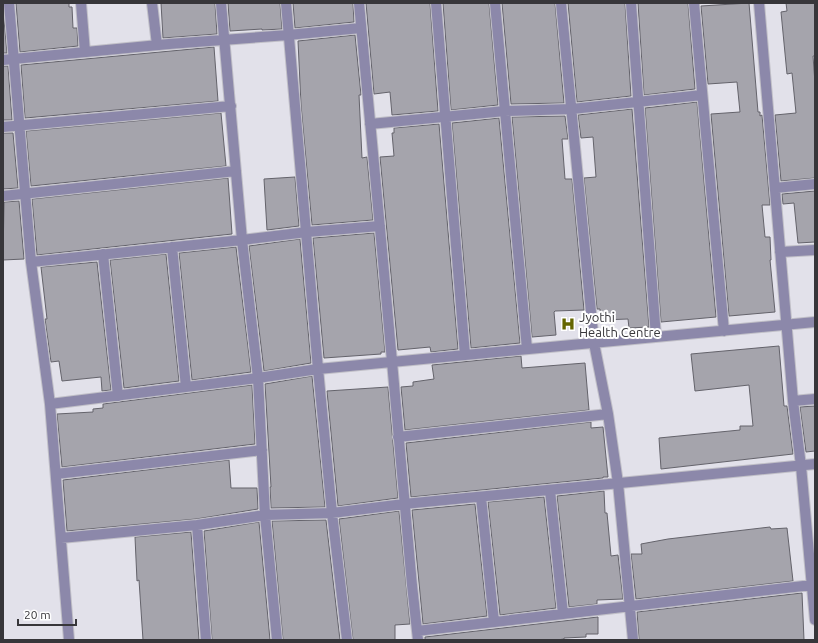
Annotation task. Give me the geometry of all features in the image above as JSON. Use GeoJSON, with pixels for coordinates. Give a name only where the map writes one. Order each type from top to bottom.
{"type":"FeatureCollection","features":[{"type":"Feature","properties":{"kind":"street"},"geometry":{"type":"LineString","coordinates":[[9,3],[31,262],[50,404],[69,640]]}},
{"type":"Feature","properties":{"kind":"street"},"geometry":{"type":"LineString","coordinates":[[81,3],[85,52]]}},
{"type":"Feature","properties":{"kind":"street"},"geometry":{"type":"LineString","coordinates":[[152,3],[157,45]]}},
{"type":"Feature","properties":{"kind":"street"},"geometry":{"type":"LineString","coordinates":[[221,3],[242,240],[258,378],[265,515],[277,640]]}},
{"type":"Feature","properties":{"kind":"street"},"geometry":{"type":"LineString","coordinates":[[286,3],[318,369],[332,513],[347,640]]}},
{"type":"Feature","properties":{"kind":"street"},"geometry":{"type":"LineString","coordinates":[[358,3],[380,226],[404,504],[418,635],[494,622],[812,585]]}},
{"type":"Feature","properties":{"kind":"street"},"geometry":{"type":"LineString","coordinates":[[436,3],[465,355]]}},
{"type":"Feature","properties":{"kind":"street"},"geometry":{"type":"LineString","coordinates":[[495,3],[527,349]]}},
{"type":"Feature","properties":{"kind":"street"},"geometry":{"type":"LineString","coordinates":[[561,3],[594,343],[608,414],[618,483],[632,640]]}},
{"type":"Feature","properties":{"kind":"street"},"geometry":{"type":"LineString","coordinates":[[631,3],[656,337]]}},
{"type":"Feature","properties":{"kind":"street"},"geometry":{"type":"LineString","coordinates":[[694,3],[724,331]]}},
{"type":"Feature","properties":{"kind":"street"},"geometry":{"type":"LineString","coordinates":[[759,3],[786,325],[793,402],[802,466],[815,620]]}},
{"type":"Feature","properties":{"kind":"street"},"geometry":{"type":"LineString","coordinates":[[3,60],[157,45],[361,28]]}},
{"type":"Feature","properties":{"kind":"street"},"geometry":{"type":"LineString","coordinates":[[370,124],[505,111],[572,109],[702,95]]}},
{"type":"Feature","properties":{"kind":"street"},"geometry":{"type":"LineString","coordinates":[[3,127],[231,106]]}},
{"type":"Feature","properties":{"kind":"street"},"geometry":{"type":"LineString","coordinates":[[3,196],[236,171]]}},
{"type":"Feature","properties":{"kind":"street"},"geometry":{"type":"LineString","coordinates":[[775,188],[815,184]]}},
{"type":"Feature","properties":{"kind":"street"},"geometry":{"type":"LineString","coordinates":[[31,262],[307,232],[380,226]]}},
{"type":"Feature","properties":{"kind":"street"},"geometry":{"type":"LineString","coordinates":[[172,247],[186,387]]}},
{"type":"Feature","properties":{"kind":"street"},"geometry":{"type":"LineString","coordinates":[[780,252],[815,250]]}},
{"type":"Feature","properties":{"kind":"street"},"geometry":{"type":"LineString","coordinates":[[104,254],[118,396]]}},
{"type":"Feature","properties":{"kind":"street"},"geometry":{"type":"LineString","coordinates":[[50,404],[318,369],[815,322]]}},
{"type":"Feature","properties":{"kind":"street"},"geometry":{"type":"LineString","coordinates":[[793,402],[815,398]]}},
{"type":"Feature","properties":{"kind":"street"},"geometry":{"type":"LineString","coordinates":[[398,437],[608,414]]}},
{"type":"Feature","properties":{"kind":"street"},"geometry":{"type":"LineString","coordinates":[[56,474],[262,450]]}},
{"type":"Feature","properties":{"kind":"street"},"geometry":{"type":"LineString","coordinates":[[61,538],[197,525],[265,515],[332,513],[404,504],[815,464]]}},
{"type":"Feature","properties":{"kind":"street"},"geometry":{"type":"LineString","coordinates":[[550,490],[563,614]]}},
{"type":"Feature","properties":{"kind":"street"},"geometry":{"type":"LineString","coordinates":[[481,497],[494,622]]}},
{"type":"Feature","properties":{"kind":"street"},"geometry":{"type":"LineString","coordinates":[[197,525],[206,640]]}},
{"type":"Feature","properties":{"kind":"building"},"geometry":{"type":"Polygon","coordinates":[[[16,3],[69,3],[69,7],[72,7],[73,28],[77,28],[78,46],[20,52],[16,3]]]}},
{"type":"Feature","properties":{"kind":"building"},"geometry":{"type":"Polygon","coordinates":[[[161,3],[215,3],[217,34],[163,38],[161,3]]]}},
{"type":"Feature","properties":{"kind":"building"},"geometry":{"type":"Polygon","coordinates":[[[228,3],[280,3],[282,29],[230,31],[228,3]]]}},
{"type":"Feature","properties":{"kind":"building"},"geometry":{"type":"Polygon","coordinates":[[[293,3],[353,3],[354,22],[295,28],[293,3]]]}},
{"type":"Feature","properties":{"kind":"building"},"geometry":{"type":"Polygon","coordinates":[[[366,3],[430,3],[438,111],[392,115],[390,92],[374,94],[366,3]]]}},
{"type":"Feature","properties":{"kind":"building"},"geometry":{"type":"Polygon","coordinates":[[[443,3],[489,3],[498,105],[451,110],[443,3]]]}},
{"type":"Feature","properties":{"kind":"building"},"geometry":{"type":"Polygon","coordinates":[[[502,3],[555,3],[564,103],[511,104],[502,3]]]}},
{"type":"Feature","properties":{"kind":"building"},"geometry":{"type":"Polygon","coordinates":[[[568,3],[625,3],[631,96],[577,102],[568,3]]]}},
{"type":"Feature","properties":{"kind":"building"},"geometry":{"type":"Polygon","coordinates":[[[638,3],[688,3],[695,89],[644,95],[638,3]]]}},
{"type":"Feature","properties":{"kind":"building"},"geometry":{"type":"Polygon","coordinates":[[[749,3],[758,112],[760,112],[760,116],[762,115],[770,205],[762,205],[765,237],[770,237],[770,260],[775,312],[729,316],[711,114],[740,112],[737,82],[708,84],[701,6],[749,3]]]}},
{"type":"Feature","properties":{"kind":"building"},"geometry":{"type":"Polygon","coordinates":[[[786,3],[815,3],[815,56],[813,56],[815,83],[815,178],[781,181],[775,115],[796,113],[792,73],[787,74],[781,12],[787,11],[786,3]]]}},
{"type":"Feature","properties":{"kind":"building"},"geometry":{"type":"Polygon","coordinates":[[[3,9],[7,53],[3,53],[3,9]]]}},
{"type":"Feature","properties":{"kind":"building"},"geometry":{"type":"Polygon","coordinates":[[[355,35],[361,95],[359,95],[362,158],[367,157],[373,220],[312,225],[301,105],[298,41],[355,35]]]}},
{"type":"Feature","properties":{"kind":"building"},"geometry":{"type":"Polygon","coordinates":[[[214,47],[218,101],[25,118],[21,65],[214,47]]]}},
{"type":"Feature","properties":{"kind":"building"},"geometry":{"type":"Polygon","coordinates":[[[3,66],[8,66],[12,120],[3,120],[3,66]]]}},
{"type":"Feature","properties":{"kind":"building"},"geometry":{"type":"Polygon","coordinates":[[[697,102],[716,317],[661,322],[645,108],[697,102]]]}},
{"type":"Feature","properties":{"kind":"building"},"geometry":{"type":"Polygon","coordinates":[[[632,109],[649,327],[629,328],[628,319],[601,320],[600,309],[597,309],[584,178],[596,177],[593,137],[581,138],[578,115],[632,109]]]}},
{"type":"Feature","properties":{"kind":"building"},"geometry":{"type":"Polygon","coordinates":[[[221,113],[226,166],[31,186],[26,131],[221,113]]]}},
{"type":"Feature","properties":{"kind":"building"},"geometry":{"type":"Polygon","coordinates":[[[565,116],[568,139],[562,139],[565,179],[572,179],[584,310],[555,311],[556,335],[532,337],[512,117],[565,116]]]}},
{"type":"Feature","properties":{"kind":"building"},"geometry":{"type":"Polygon","coordinates":[[[499,118],[520,343],[471,348],[452,123],[499,118]]]}},
{"type":"Feature","properties":{"kind":"building"},"geometry":{"type":"Polygon","coordinates":[[[439,124],[458,349],[431,352],[430,347],[398,350],[380,157],[394,156],[392,133],[394,133],[394,128],[439,124]]]}},
{"type":"Feature","properties":{"kind":"building"},"geometry":{"type":"Polygon","coordinates":[[[3,133],[13,133],[18,188],[3,189],[3,133]]]}},
{"type":"Feature","properties":{"kind":"building"},"geometry":{"type":"Polygon","coordinates":[[[295,177],[299,226],[267,230],[264,179],[295,177]]]}},
{"type":"Feature","properties":{"kind":"building"},"geometry":{"type":"Polygon","coordinates":[[[228,178],[232,234],[37,255],[32,199],[228,178]]]}},
{"type":"Feature","properties":{"kind":"building"},"geometry":{"type":"Polygon","coordinates":[[[815,191],[815,242],[798,243],[794,203],[783,204],[782,194],[815,191]]]}},
{"type":"Feature","properties":{"kind":"building"},"geometry":{"type":"Polygon","coordinates":[[[19,201],[24,259],[3,260],[4,202],[19,201]]]}},
{"type":"Feature","properties":{"kind":"building"},"geometry":{"type":"Polygon","coordinates":[[[374,233],[385,352],[381,352],[381,354],[324,358],[313,238],[374,233]]]}},
{"type":"Feature","properties":{"kind":"building"},"geometry":{"type":"Polygon","coordinates":[[[300,239],[311,363],[264,371],[249,246],[300,239]]]}},
{"type":"Feature","properties":{"kind":"building"},"geometry":{"type":"Polygon","coordinates":[[[236,247],[251,372],[192,380],[179,253],[236,247]]]}},
{"type":"Feature","properties":{"kind":"building"},"geometry":{"type":"Polygon","coordinates":[[[166,254],[179,381],[124,388],[110,260],[166,254]]]}},
{"type":"Feature","properties":{"kind":"building"},"geometry":{"type":"Polygon","coordinates":[[[97,262],[111,390],[102,391],[101,377],[62,381],[59,361],[51,362],[45,319],[47,319],[41,267],[97,262]]]}},
{"type":"Feature","properties":{"kind":"building"},"geometry":{"type":"Polygon","coordinates":[[[779,346],[784,406],[787,406],[793,454],[661,469],[659,438],[740,430],[740,426],[753,426],[749,385],[695,391],[691,354],[779,346]]]}},
{"type":"Feature","properties":{"kind":"building"},"geometry":{"type":"Polygon","coordinates":[[[521,356],[522,368],[585,363],[589,410],[405,430],[401,387],[413,386],[413,382],[434,379],[432,365],[521,356]]]}},
{"type":"Feature","properties":{"kind":"building"},"geometry":{"type":"Polygon","coordinates":[[[312,376],[325,507],[271,508],[265,384],[312,376]]]}},
{"type":"Feature","properties":{"kind":"building"},"geometry":{"type":"Polygon","coordinates":[[[252,385],[255,444],[62,467],[57,414],[93,412],[93,409],[103,408],[103,404],[252,385]]]}},
{"type":"Feature","properties":{"kind":"building"},"geometry":{"type":"Polygon","coordinates":[[[388,387],[398,498],[338,506],[327,391],[388,387]]]}},
{"type":"Feature","properties":{"kind":"building"},"geometry":{"type":"Polygon","coordinates":[[[815,406],[815,451],[806,452],[800,407],[815,406]]]}},
{"type":"Feature","properties":{"kind":"building"},"geometry":{"type":"Polygon","coordinates":[[[591,422],[591,428],[603,427],[608,477],[411,497],[406,443],[591,422]]]}},
{"type":"Feature","properties":{"kind":"building"},"geometry":{"type":"Polygon","coordinates":[[[229,460],[231,488],[257,488],[258,509],[196,519],[67,531],[63,480],[229,460]]]}},
{"type":"Feature","properties":{"kind":"building"},"geometry":{"type":"Polygon","coordinates":[[[604,491],[605,513],[607,513],[611,556],[618,555],[623,599],[597,600],[597,604],[569,607],[557,496],[604,491]]]}},
{"type":"Feature","properties":{"kind":"building"},"geometry":{"type":"Polygon","coordinates":[[[544,497],[556,608],[500,615],[488,502],[544,497]]]}},
{"type":"Feature","properties":{"kind":"building"},"geometry":{"type":"Polygon","coordinates":[[[475,504],[487,616],[423,624],[412,510],[475,504]]]}},
{"type":"Feature","properties":{"kind":"building"},"geometry":{"type":"Polygon","coordinates":[[[399,511],[410,624],[395,625],[395,640],[353,640],[339,519],[399,511]]]}},
{"type":"Feature","properties":{"kind":"building"},"geometry":{"type":"Polygon","coordinates":[[[326,520],[340,640],[283,640],[272,521],[326,520]]]}},
{"type":"Feature","properties":{"kind":"building"},"geometry":{"type":"Polygon","coordinates":[[[259,522],[270,640],[212,640],[204,531],[259,522]]]}},
{"type":"Feature","properties":{"kind":"building"},"geometry":{"type":"Polygon","coordinates":[[[770,527],[771,529],[787,528],[793,581],[636,599],[631,554],[642,554],[641,544],[668,539],[770,527]]]}},
{"type":"Feature","properties":{"kind":"building"},"geometry":{"type":"Polygon","coordinates":[[[191,532],[199,640],[143,640],[139,580],[137,581],[135,537],[191,532]]]}},
{"type":"Feature","properties":{"kind":"building"},"geometry":{"type":"Polygon","coordinates":[[[802,593],[804,640],[639,640],[637,612],[802,593]]]}},
{"type":"Feature","properties":{"kind":"building"},"geometry":{"type":"Polygon","coordinates":[[[598,617],[598,634],[586,634],[586,637],[564,638],[557,640],[425,640],[425,637],[598,617]]]}},
{"type":"Feature","properties":{"kind":"place","name":"Jyothi Health Centre"},"geometry":{"type":"Point","coordinates":[568,324]}}]}
